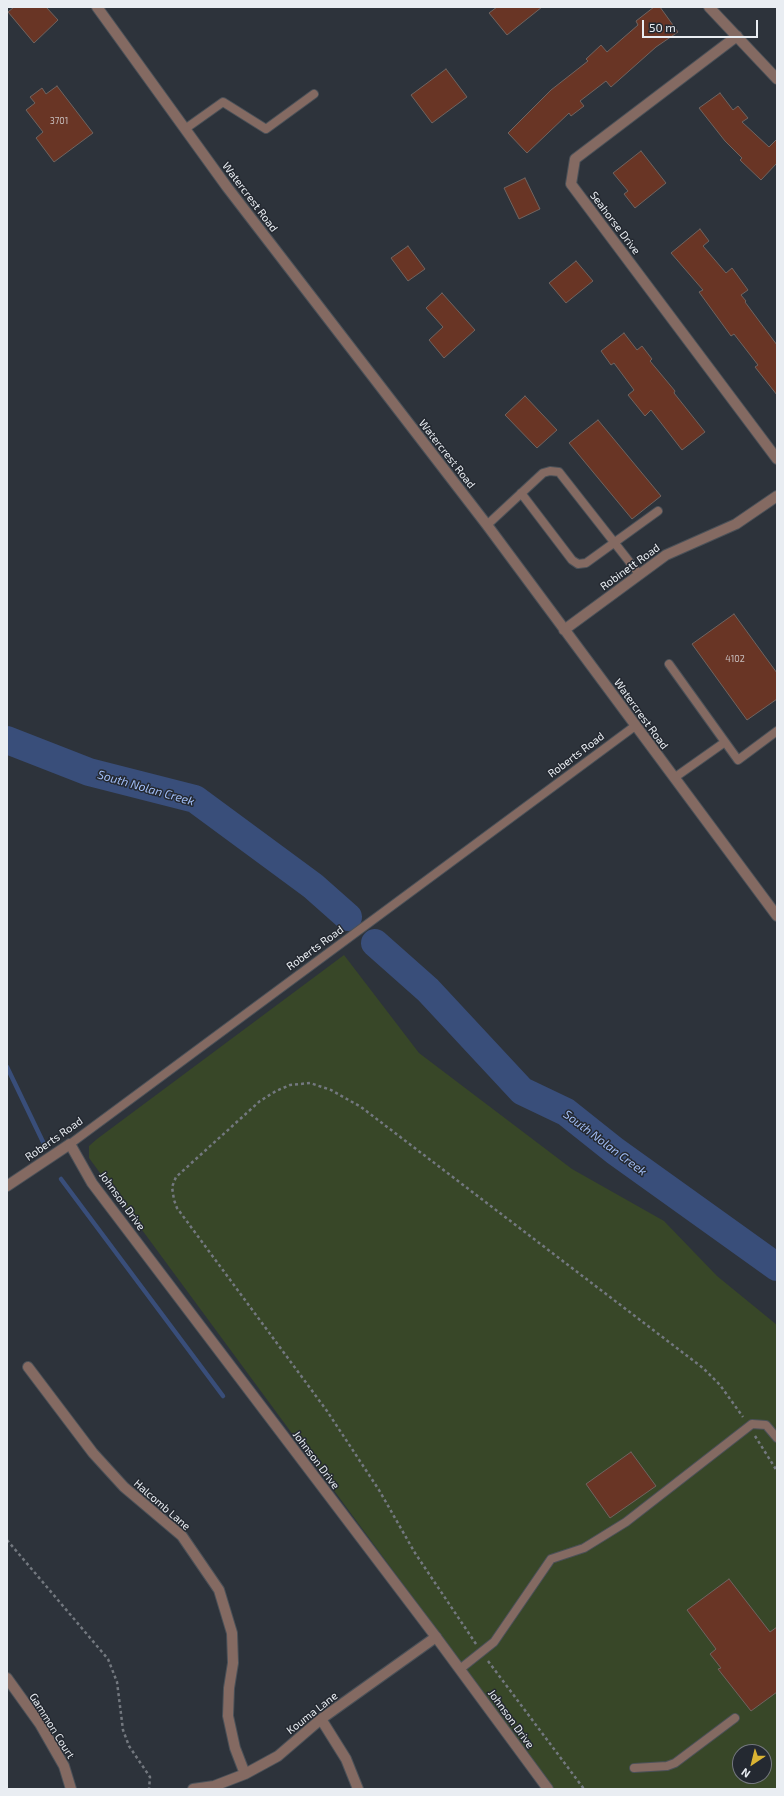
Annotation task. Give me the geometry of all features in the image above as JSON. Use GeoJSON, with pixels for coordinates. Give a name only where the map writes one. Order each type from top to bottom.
{"type":"FeatureCollection","features":[{"type":"Feature","properties":{"kind":"street","name":"Watercrest Road"},"geometry":{"type":"LineString","coordinates":[[97,7],[227,187],[487,525],[777,916]]}},
{"type":"Feature","properties":{"kind":"street"},"geometry":{"type":"LineString","coordinates":[[709,7],[777,79]]}},
{"type":"Feature","properties":{"kind":"street","name":"Seahorse Drive"},"geometry":{"type":"LineString","coordinates":[[737,36],[575,159],[571,184],[777,459]]}},
{"type":"Feature","properties":{"kind":"street","name":"Robinett Road"},"geometry":{"type":"LineString","coordinates":[[564,630],[666,555],[736,524],[777,496]]}},
{"type":"Feature","properties":{"kind":"street","name":"Roberts Road"},"geometry":{"type":"LineString","coordinates":[[7,1186],[70,1144]]}},
{"type":"Feature","properties":{"kind":"street","name":"Johnson Drive"},"geometry":{"type":"LineString","coordinates":[[70,1144],[92,1183],[436,1637],[548,1789]]}},
{"type":"Feature","properties":{"kind":"street","name":"Halcomb Lane"},"geometry":{"type":"LineString","coordinates":[[28,1367],[93,1453],[124,1487],[182,1536],[219,1590],[232,1633],[233,1663],[229,1688],[228,1716],[235,1748],[245,1774]]}},
{"type":"Feature","properties":{"kind":"street","name":"Kouma Lane"},"geometry":{"type":"LineString","coordinates":[[193,1789],[214,1786],[245,1774],[278,1756],[321,1719],[436,1637]]}},
{"type":"Feature","properties":{"kind":"street","name":"Gammon Court"},"geometry":{"type":"LineString","coordinates":[[7,1678],[44,1731],[64,1766],[71,1789]]}},
{"type":"Feature","properties":{"kind":"street"},"geometry":{"type":"LineString","coordinates":[[321,1719],[346,1759],[358,1789]]}},
{"type":"Feature","properties":{"kind":"lane"},"geometry":{"type":"LineString","coordinates":[[185,129],[223,102],[266,129],[314,94]]}},
{"type":"Feature","properties":{"kind":"lane"},"geometry":{"type":"LineString","coordinates":[[487,525],[543,473],[550,470],[559,472],[639,574]]}},
{"type":"Feature","properties":{"kind":"lane"},"geometry":{"type":"LineString","coordinates":[[521,493],[572,560],[578,564],[586,563],[658,511]]}},
{"type":"Feature","properties":{"kind":"lane"},"geometry":{"type":"LineString","coordinates":[[669,664],[738,760],[777,731]]}},
{"type":"Feature","properties":{"kind":"lane","name":"Roberts Road"},"geometry":{"type":"LineString","coordinates":[[70,1144],[635,726]]}},
{"type":"Feature","properties":{"kind":"lane"},"geometry":{"type":"LineString","coordinates":[[674,778],[725,742]]}},
{"type":"Feature","properties":{"kind":"lane"},"geometry":{"type":"LineString","coordinates":[[460,1669],[494,1642],[551,1559],[584,1548],[626,1522],[752,1424],[766,1425],[777,1438]]}},
{"type":"Feature","properties":{"kind":"lane"},"geometry":{"type":"LineString","coordinates":[[634,1768],[666,1766],[675,1763],[735,1718]]}},
{"type":"Feature","properties":{"kind":"path"},"geometry":{"type":"LineString","coordinates":[[584,1789],[481,1652],[415,1553],[379,1490],[327,1411],[177,1208],[172,1187],[176,1177],[260,1101],[276,1091],[290,1085],[310,1083],[331,1090],[362,1107],[703,1368],[720,1385],[750,1426],[777,1472]]}},
{"type":"Feature","properties":{"kind":"path"},"geometry":{"type":"LineString","coordinates":[[7,1540],[108,1659],[116,1682],[123,1730],[129,1746],[150,1777],[149,1789]]}},
{"type":"Feature","properties":{"kind":"green space"},"geometry":{"type":"Polygon","coordinates":[[[344,955],[419,1053],[572,1169],[664,1221],[717,1276],[777,1325],[777,1789],[554,1789],[89,1158],[89,1146],[344,955]]]}},
{"type":"Feature","properties":{"kind":"building"},"geometry":{"type":"Polygon","coordinates":[[[14,7],[46,7],[58,20],[34,43],[8,12],[14,7]]]}},
{"type":"Feature","properties":{"kind":"building"},"geometry":{"type":"Polygon","coordinates":[[[497,7],[542,7],[507,35],[489,13],[497,7]]]}},
{"type":"Feature","properties":{"kind":"building"},"geometry":{"type":"Polygon","coordinates":[[[654,7],[660,7],[678,32],[656,47],[611,87],[606,81],[580,101],[584,106],[571,116],[569,113],[527,153],[508,133],[551,90],[588,61],[586,59],[601,45],[607,52],[638,25],[636,21],[654,7]]]}},
{"type":"Feature","properties":{"kind":"building"},"geometry":{"type":"Polygon","coordinates":[[[446,69],[467,97],[432,123],[411,95],[446,69]]]}},
{"type":"Feature","properties":{"kind":"building"},"geometry":{"type":"Polygon","coordinates":[[[57,86],[93,133],[54,162],[36,138],[43,132],[26,110],[35,103],[30,97],[42,88],[46,94],[57,86]]]}},
{"type":"Feature","properties":{"kind":"building"},"geometry":{"type":"Polygon","coordinates":[[[720,93],[733,110],[738,106],[748,118],[742,122],[769,147],[777,139],[777,163],[761,180],[740,160],[742,158],[725,141],[699,108],[720,93]]]}},
{"type":"Feature","properties":{"kind":"building"},"geometry":{"type":"Polygon","coordinates":[[[641,151],[666,183],[635,208],[624,194],[628,191],[613,173],[641,151]]]}},
{"type":"Feature","properties":{"kind":"building"},"geometry":{"type":"Polygon","coordinates":[[[525,178],[540,209],[519,219],[504,188],[525,178]]]}},
{"type":"Feature","properties":{"kind":"building"},"geometry":{"type":"Polygon","coordinates":[[[700,229],[709,241],[703,246],[726,273],[732,268],[748,290],[741,295],[746,301],[745,302],[777,345],[777,395],[755,367],[758,365],[734,334],[731,336],[699,292],[703,290],[671,253],[700,229]]]}},
{"type":"Feature","properties":{"kind":"building"},"geometry":{"type":"Polygon","coordinates":[[[408,246],[425,269],[408,281],[391,258],[408,246]]]}},
{"type":"Feature","properties":{"kind":"building"},"geometry":{"type":"Polygon","coordinates":[[[576,261],[593,281],[566,303],[549,283],[576,261]]]}},
{"type":"Feature","properties":{"kind":"building"},"geometry":{"type":"Polygon","coordinates":[[[442,293],[475,330],[444,358],[429,340],[443,327],[426,308],[442,293]]]}},
{"type":"Feature","properties":{"kind":"building"},"geometry":{"type":"Polygon","coordinates":[[[624,333],[637,350],[642,346],[652,359],[650,361],[675,391],[674,393],[705,432],[682,450],[651,410],[645,416],[628,395],[634,390],[614,363],[611,365],[601,351],[624,333]]]}},
{"type":"Feature","properties":{"kind":"building"},"geometry":{"type":"Polygon","coordinates":[[[525,396],[557,430],[537,448],[505,415],[525,396]]]}},
{"type":"Feature","properties":{"kind":"building"},"geometry":{"type":"Polygon","coordinates":[[[598,420],[661,496],[632,519],[569,443],[598,420]]]}},
{"type":"Feature","properties":{"kind":"building"},"geometry":{"type":"Polygon","coordinates":[[[734,614],[777,673],[777,699],[747,720],[692,644],[734,614]]]}},
{"type":"Feature","properties":{"kind":"building"},"geometry":{"type":"Polygon","coordinates":[[[631,1452],[656,1486],[610,1518],[586,1484],[631,1452]]]}},
{"type":"Feature","properties":{"kind":"building"},"geometry":{"type":"Polygon","coordinates":[[[729,1579],[770,1632],[777,1627],[777,1692],[751,1711],[718,1669],[721,1668],[710,1654],[716,1649],[687,1610],[729,1579]]]}},
{"type":"Feature","properties":{"kind":"waterway","name":"South Nolan Creek"},"geometry":{"type":"LineString","coordinates":[[7,740],[89,772],[195,799],[313,886],[348,917]]}},
{"type":"Feature","properties":{"kind":"waterway","name":"South Nolan Creek"},"geometry":{"type":"LineString","coordinates":[[375,943],[428,990],[522,1091],[566,1112],[615,1151],[777,1267]]}},
{"type":"Feature","properties":{"kind":"waterway"},"geometry":{"type":"LineString","coordinates":[[7,1067],[44,1144]]}},
{"type":"Feature","properties":{"kind":"waterway"},"geometry":{"type":"LineString","coordinates":[[61,1179],[223,1396]]}}]}
